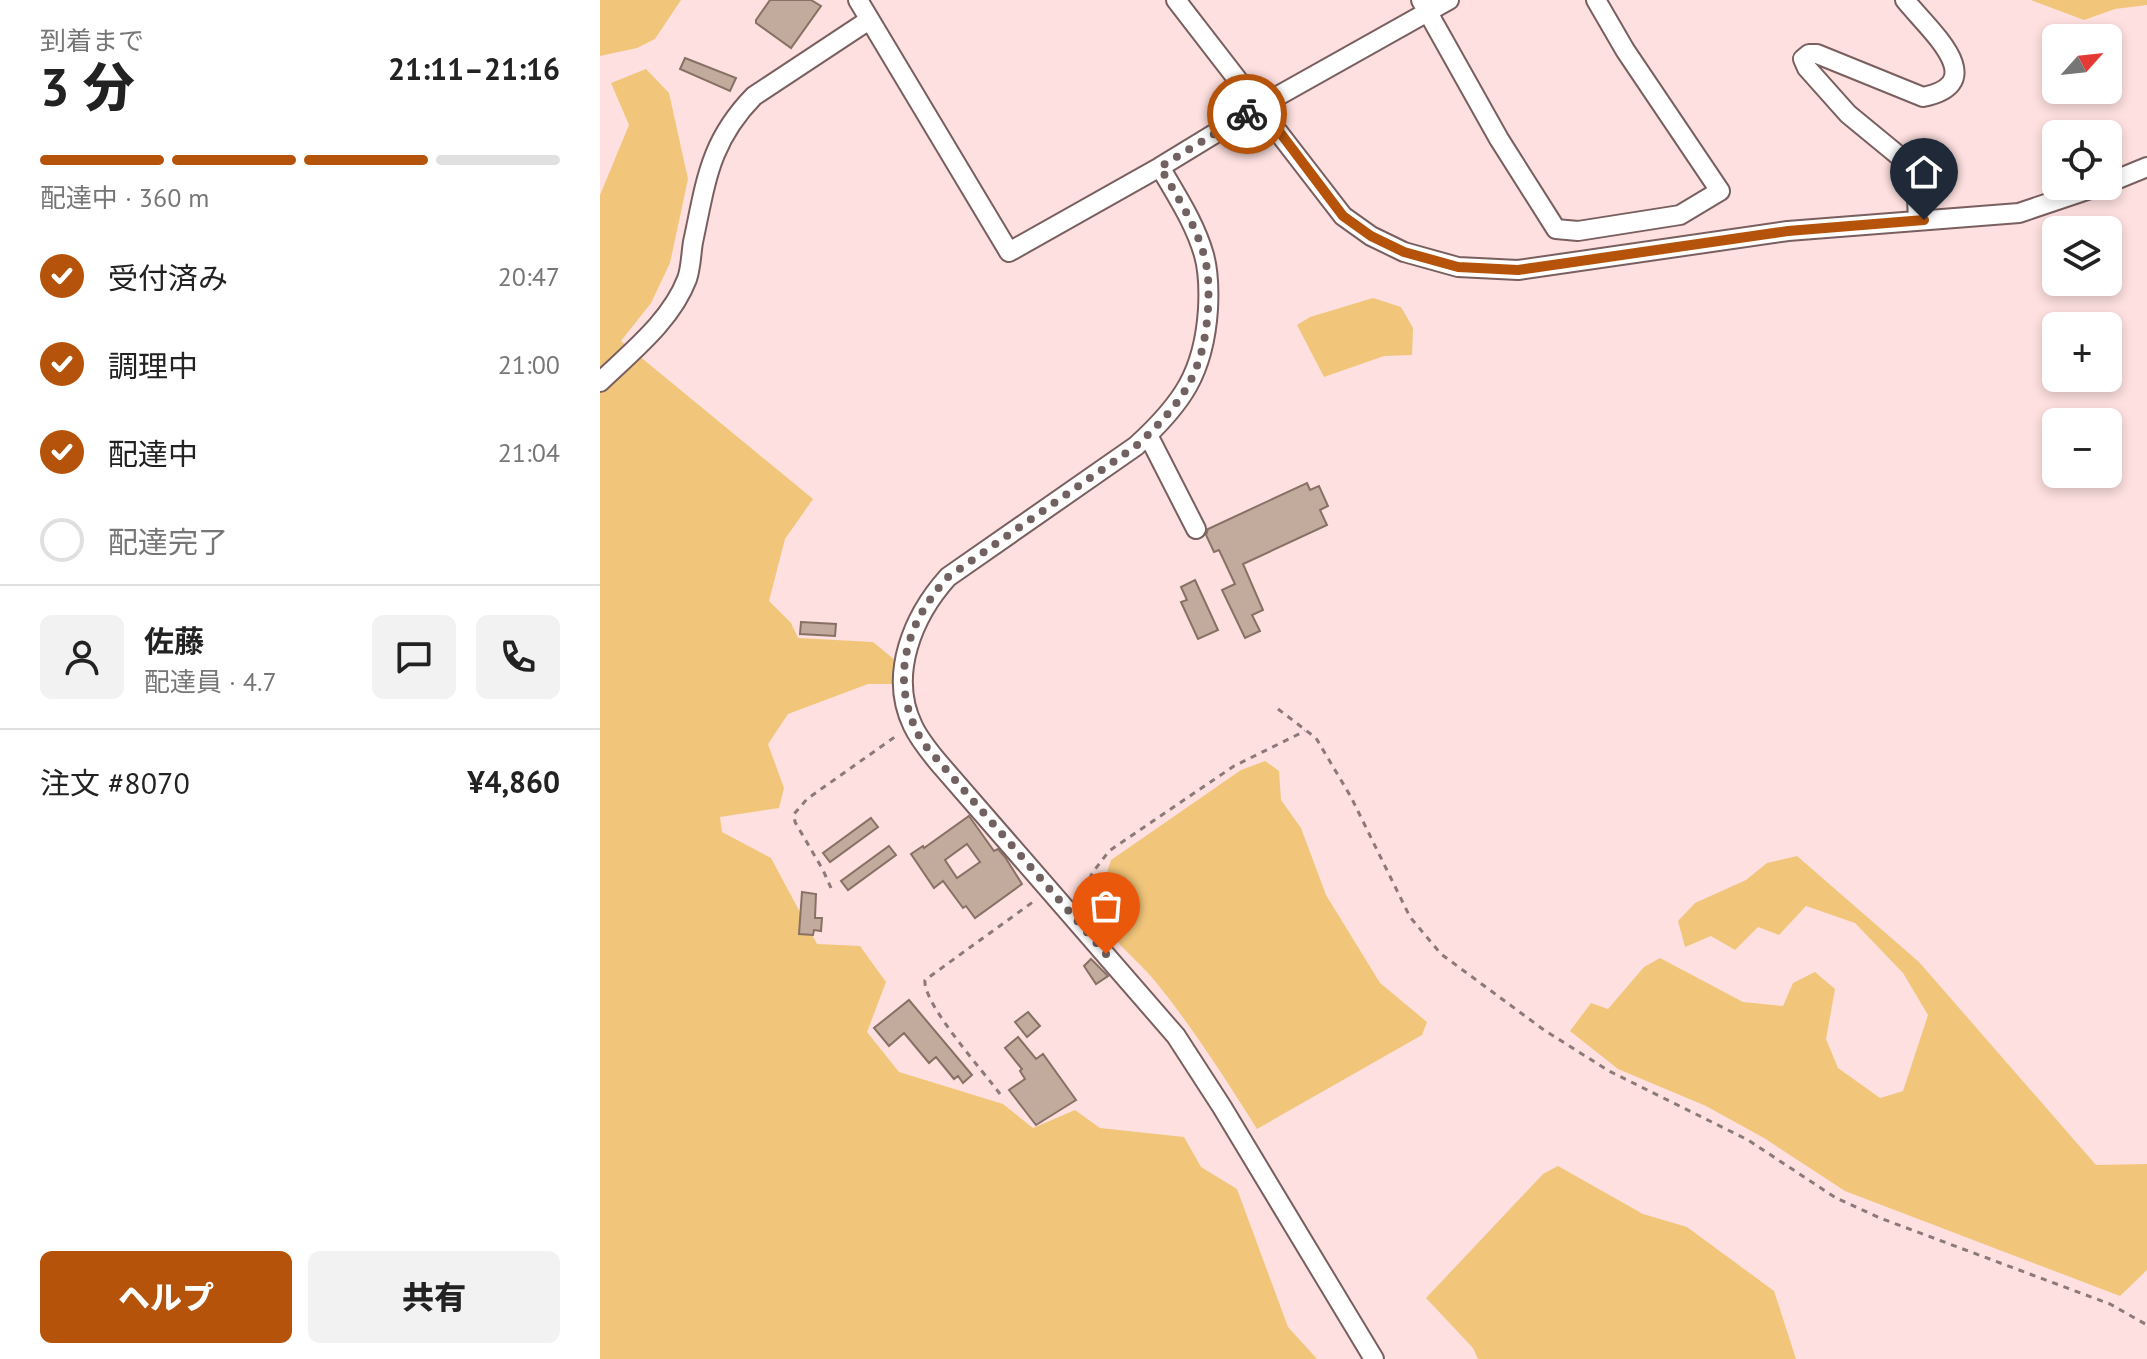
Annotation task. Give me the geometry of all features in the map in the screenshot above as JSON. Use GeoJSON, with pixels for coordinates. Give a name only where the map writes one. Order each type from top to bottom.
{"type":"FeatureCollection","features":[{"type":"Feature","properties":{"kind":"street"},"geometry":{"type":"LineString","coordinates":[[858,0],[1009,252],[1160,167],[1424,6],[1449,0]]}},
{"type":"Feature","properties":{"kind":"street"},"geometry":{"type":"LineString","coordinates":[[1176,0],[1343,216],[1371,236],[1404,252],[1458,267],[1518,270],[1788,231],[2019,213],[2058,200]]}},
{"type":"Feature","properties":{"kind":"street"},"geometry":{"type":"LineString","coordinates":[[1424,6],[1499,139],[1556,229],[1578,231],[1680,215],[1720,191],[1625,50],[1596,0]]}},
{"type":"Feature","properties":{"kind":"street"},"geometry":{"type":"LineString","coordinates":[[1905,0],[1954,60],[1957,75],[1950,87],[1941,93],[1923,97],[1817,54],[1809,54],[1803,59],[1807,68],[1848,114],[1910,165],[1916,177],[1918,220]]}},
{"type":"Feature","properties":{"kind":"street"},"geometry":{"type":"LineString","coordinates":[[600,382],[662,321],[688,278],[711,160],[723,133],[738,112],[754,96],[869,20]]}},
{"type":"Feature","properties":{"kind":"street"},"geometry":{"type":"LineString","coordinates":[[1160,167],[1194,227],[1210,281],[1206,337],[1196,373],[1164,421],[1148,435],[1071,494],[948,577],[930,597],[909,641],[904,698],[912,725],[938,762],[1176,1036],[1374,1359]]}},
{"type":"Feature","properties":{"kind":"street"},"geometry":{"type":"LineString","coordinates":[[2122,177],[2147,167]]}},
{"type":"Feature","properties":{"kind":"street"},"geometry":{"type":"LineString","coordinates":[[1148,435],[1196,529]]}},
{"type":"Feature","properties":{"kind":"path"},"geometry":{"type":"LineString","coordinates":[[1278,709],[1316,738],[1351,797],[1410,917],[1441,954],[1544,1030],[1609,1071],[1748,1140],[1836,1198],[1880,1218],[2110,1304],[2147,1325]]}},
{"type":"Feature","properties":{"kind":"path"},"geometry":{"type":"LineString","coordinates":[[831,888],[795,822],[794,814],[807,799],[912,725]]}},
{"type":"Feature","properties":{"kind":"path"},"geometry":{"type":"LineString","coordinates":[[1071,914],[1093,872],[1109,851],[1234,766],[1306,731]]}},
{"type":"Feature","properties":{"kind":"path"},"geometry":{"type":"LineString","coordinates":[[1000,1094],[932,1005],[924,986],[925,980],[1050,889]]}},
{"type":"Feature","properties":{"kind":"shaded area"},"geometry":{"type":"Polygon","coordinates":[[[600,0],[681,0],[655,39],[637,48],[600,56],[600,0]]]}},
{"type":"Feature","properties":{"kind":"shaded area"},"geometry":{"type":"Polygon","coordinates":[[[2031,0],[2147,0],[2147,5],[2115,9],[2084,20],[2031,0]]]}},
{"type":"Feature","properties":{"kind":"shaded area"},"geometry":{"type":"Polygon","coordinates":[[[646,69],[669,93],[688,179],[670,263],[651,303],[621,341],[813,499],[785,539],[769,601],[791,623],[798,638],[873,642],[896,661],[898,684],[868,684],[788,714],[768,744],[784,788],[779,808],[720,817],[722,832],[771,858],[817,944],[860,946],[886,982],[867,1032],[899,1072],[1003,1104],[1033,1128],[1075,1110],[1100,1128],[1184,1137],[1201,1167],[1237,1189],[1288,1327],[1317,1359],[600,1359],[600,195],[629,125],[611,83],[646,69]]]}},
{"type":"Feature","properties":{"kind":"shaded area"},"geometry":{"type":"Polygon","coordinates":[[[1373,298],[1401,307],[1413,328],[1412,355],[1384,356],[1324,377],[1297,325],[1310,317],[1373,298]]]}},
{"type":"Feature","properties":{"kind":"shaded area"},"geometry":{"type":"Polygon","coordinates":[[[1265,761],[1279,771],[1281,800],[1301,828],[1326,895],[1380,983],[1427,1022],[1422,1035],[1257,1129],[1169,999],[1107,931],[1094,912],[1111,860],[1241,770],[1265,761]]]}},
{"type":"Feature","properties":{"kind":"shaded area"},"geometry":{"type":"Polygon","coordinates":[[[1797,856],[1919,962],[2096,1165],[2147,1164],[2147,1270],[2120,1296],[1845,1191],[1764,1138],[1706,1106],[1618,1069],[1570,1031],[1591,1003],[1608,1009],[1644,967],[1660,958],[1743,1002],[1783,1006],[1793,983],[1815,972],[1835,989],[1826,1039],[1838,1068],[1880,1098],[1903,1091],[1928,1015],[1903,973],[1855,923],[1806,906],[1779,935],[1758,927],[1735,950],[1711,936],[1685,947],[1678,921],[1695,903],[1746,880],[1767,863],[1797,856]]]}},
{"type":"Feature","properties":{"kind":"shaded area"},"geometry":{"type":"Polygon","coordinates":[[[1558,1166],[1643,1214],[1687,1227],[1774,1291],[1796,1359],[1478,1359],[1473,1348],[1426,1298],[1543,1174],[1558,1166]]]}},
{"type":"Feature","properties":{"kind":"building"},"geometry":{"type":"Polygon","coordinates":[[[770,0],[811,0],[821,6],[791,48],[756,23],[770,0]]]}},
{"type":"Feature","properties":{"kind":"building"},"geometry":{"type":"Polygon","coordinates":[[[685,58],[736,78],[730,91],[680,69],[685,58]]]}},
{"type":"Feature","properties":{"kind":"building"},"geometry":{"type":"Polygon","coordinates":[[[1307,483],[1310,490],[1319,486],[1328,506],[1320,510],[1327,525],[1243,564],[1263,610],[1252,615],[1260,631],[1245,638],[1222,590],[1235,584],[1219,550],[1214,552],[1206,535],[1208,529],[1307,483]]]}},
{"type":"Feature","properties":{"kind":"building"},"geometry":{"type":"Polygon","coordinates":[[[1195,580],[1218,630],[1198,639],[1181,602],[1187,600],[1181,587],[1195,580]]]}},
{"type":"Feature","properties":{"kind":"building"},"geometry":{"type":"Polygon","coordinates":[[[801,622],[836,624],[835,636],[800,634],[801,622]]]}},
{"type":"Feature","properties":{"kind":"building"},"geometry":{"type":"Polygon","coordinates":[[[969,816],[994,851],[998,849],[1005,857],[1022,884],[975,918],[966,906],[963,908],[943,881],[934,888],[911,854],[969,816]],[[967,844],[945,860],[957,878],[980,862],[967,844]]]}},
{"type":"Feature","properties":{"kind":"building"},"geometry":{"type":"Polygon","coordinates":[[[871,818],[878,827],[830,862],[823,853],[871,818]]]}},
{"type":"Feature","properties":{"kind":"building"},"geometry":{"type":"Polygon","coordinates":[[[889,846],[896,855],[848,890],[841,881],[889,846]]]}},
{"type":"Feature","properties":{"kind":"building"},"geometry":{"type":"Polygon","coordinates":[[[802,892],[816,894],[815,918],[822,918],[821,931],[814,930],[813,935],[799,934],[802,892]]]}},
{"type":"Feature","properties":{"kind":"building"},"geometry":{"type":"Polygon","coordinates":[[[1091,959],[1108,976],[1096,984],[1084,966],[1091,959]]]}},
{"type":"Feature","properties":{"kind":"building"},"geometry":{"type":"Polygon","coordinates":[[[909,1000],[972,1075],[963,1083],[958,1076],[954,1079],[936,1057],[929,1063],[904,1033],[889,1046],[874,1028],[909,1000]]]}},
{"type":"Feature","properties":{"kind":"building"},"geometry":{"type":"Polygon","coordinates":[[[1028,1012],[1040,1026],[1027,1037],[1015,1022],[1028,1012]]]}},
{"type":"Feature","properties":{"kind":"building"},"geometry":{"type":"Polygon","coordinates":[[[1018,1037],[1036,1059],[1043,1054],[1076,1100],[1036,1125],[1009,1090],[1025,1079],[1020,1071],[1022,1069],[1005,1048],[1018,1037]]]}},
{"type":"Feature","properties":{"kind":"way so far"},"geometry":{"type":"LineString","coordinates":[[1106,954],[923,743],[912,725],[904,698],[909,641],[930,597],[948,577],[1136,446],[1164,421],[1183,396],[1196,373],[1206,337],[1210,281],[1194,227],[1160,167],[1247,114]]}},
{"type":"Feature","properties":{"kind":"route"},"geometry":{"type":"LineString","coordinates":[[1247,114],[1260,106],[1343,216],[1371,236],[1404,252],[1458,267],[1518,270],[1788,231],[1924,220]]}}]}
